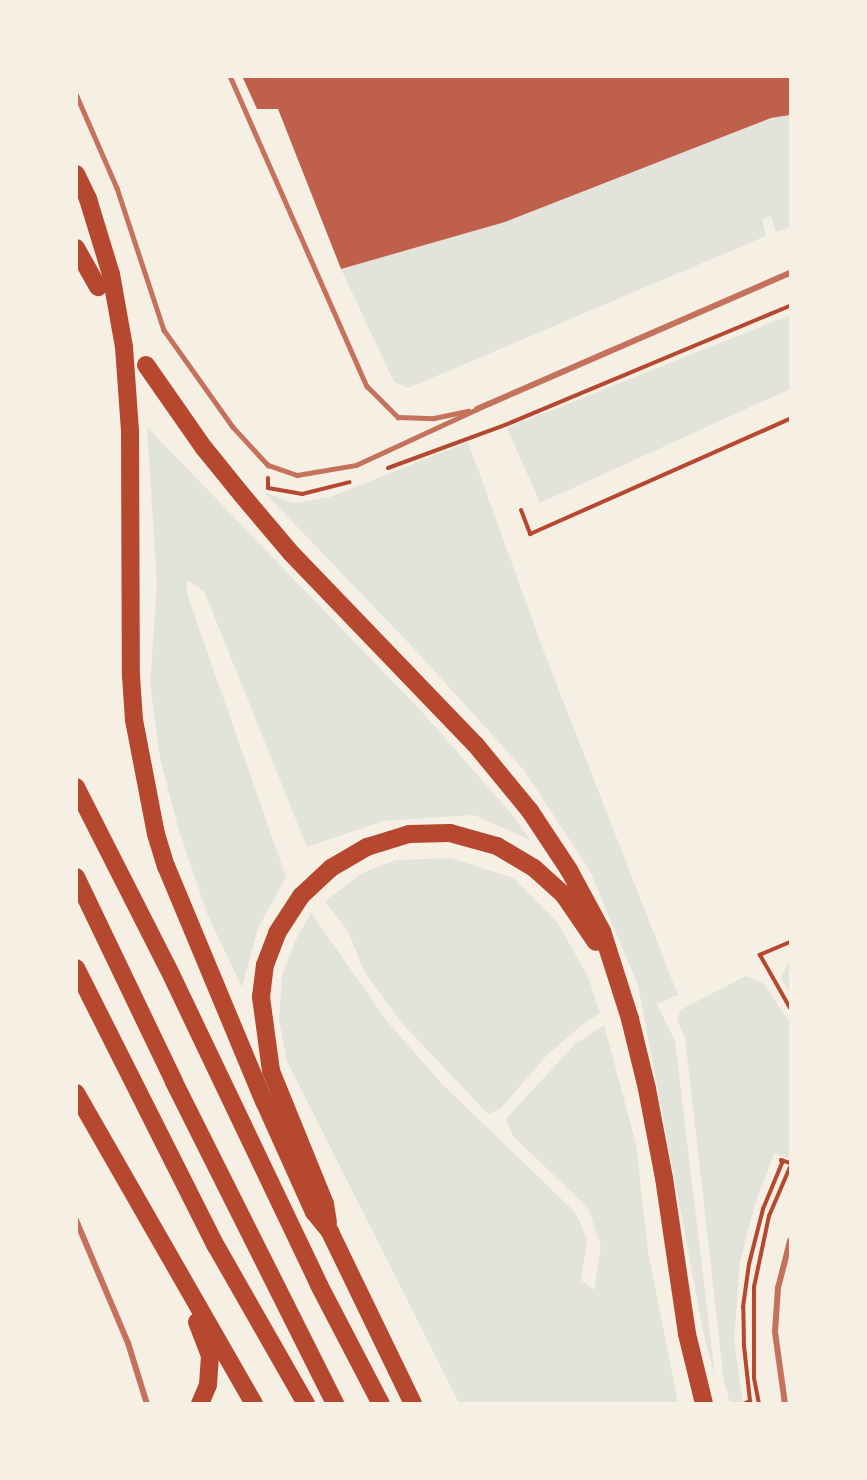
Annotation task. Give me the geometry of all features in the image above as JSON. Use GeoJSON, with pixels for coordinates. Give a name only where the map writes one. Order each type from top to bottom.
{"type":"FeatureCollection","features":[{"type":"Feature","properties":{"kind":"highway"},"geometry":{"type":"LineString","coordinates":[[76,174],[88,199],[111,274],[124,347],[130,430],[130,675],[136,731],[156,834],[179,900],[264,1101],[315,1212],[330,1232],[413,1404]]}},
{"type":"Feature","properties":{"kind":"highway"},"geometry":{"type":"LineString","coordinates":[[76,248],[98,287]]}},
{"type":"Feature","properties":{"kind":"highway"},"geometry":{"type":"LineString","coordinates":[[146,365],[204,448],[284,545],[475,744],[530,811],[569,870],[602,931],[610,963],[630,1019],[647,1089],[664,1178],[687,1334],[704,1404]]}},
{"type":"Feature","properties":{"kind":"highway"},"geometry":{"type":"LineString","coordinates":[[76,787],[168,968],[319,1286],[381,1404]]}},
{"type":"Feature","properties":{"kind":"highway"},"geometry":{"type":"LineString","coordinates":[[330,1232],[325,1204],[271,1071],[261,997],[265,965],[277,933],[301,896],[331,868],[367,847],[409,834],[450,833],[497,846],[534,868],[563,894],[610,963]]}},
{"type":"Feature","properties":{"kind":"highway"},"geometry":{"type":"LineString","coordinates":[[76,878],[334,1404]]}},
{"type":"Feature","properties":{"kind":"highway"},"geometry":{"type":"LineString","coordinates":[[76,969],[216,1246],[306,1404]]}},
{"type":"Feature","properties":{"kind":"highway"},"geometry":{"type":"LineString","coordinates":[[76,1093],[255,1404]]}},
{"type":"Feature","properties":{"kind":"highway"},"geometry":{"type":"LineString","coordinates":[[181,1278],[210,1356],[208,1386],[200,1404]]}},
{"type":"Feature","properties":{"kind":"street"},"geometry":{"type":"LineString","coordinates":[[477,409],[790,273]]}},
{"type":"Feature","properties":{"kind":"street"},"geometry":{"type":"LineString","coordinates":[[76,1220],[128,1343],[147,1404]]}},
{"type":"Feature","properties":{"kind":"street"},"geometry":{"type":"LineString","coordinates":[[785,1404],[774,1332],[778,1288],[790,1241]]}},
{"type":"Feature","properties":{"kind":"lane"},"geometry":{"type":"LineString","coordinates":[[230,76],[367,386],[398,417],[434,418],[477,409]]}},
{"type":"Feature","properties":{"kind":"lane"},"geometry":{"type":"LineString","coordinates":[[76,94],[117,188],[164,330],[233,427],[268,465],[297,475],[356,465],[477,409]]}},
{"type":"Feature","properties":{"kind":"path"},"geometry":{"type":"LineString","coordinates":[[377,472],[505,425],[790,306]]}},
{"type":"Feature","properties":{"kind":"path"},"geometry":{"type":"LineString","coordinates":[[521,510],[531,534],[790,419]]}},
{"type":"Feature","properties":{"kind":"path"},"geometry":{"type":"LineString","coordinates":[[268,465],[268,488],[282,491],[302,494],[332,488],[355,480]]}},
{"type":"Feature","properties":{"kind":"path"},"geometry":{"type":"LineString","coordinates":[[790,942],[760,955],[790,1008]]}},
{"type":"Feature","properties":{"kind":"path"},"geometry":{"type":"LineString","coordinates":[[743,1404],[750,1401],[744,1346],[743,1307],[749,1263],[762,1209],[783,1163],[782,1160],[790,1163]]}},
{"type":"Feature","properties":{"kind":"shaded area"},"geometry":{"type":"Polygon","coordinates":[[[790,115],[790,227],[776,232],[771,216],[762,219],[766,236],[408,388],[394,382],[341,269],[505,222],[771,118],[790,115]]]}},
{"type":"Feature","properties":{"kind":"shaded area"},"geometry":{"type":"Polygon","coordinates":[[[790,315],[790,389],[540,503],[507,428],[790,315]]]}},
{"type":"Feature","properties":{"kind":"shaded area"},"geometry":{"type":"Polygon","coordinates":[[[147,427],[423,713],[515,818],[530,840],[474,815],[383,821],[307,847],[204,591],[187,580],[187,594],[286,877],[258,928],[242,987],[208,916],[178,827],[160,758],[150,684],[157,584],[147,427]]]}},
{"type":"Feature","properties":{"kind":"shaded area"},"geometry":{"type":"Polygon","coordinates":[[[468,442],[544,652],[678,995],[657,1004],[675,1041],[715,1375],[705,1341],[638,985],[589,869],[523,769],[419,654],[264,492],[293,503],[330,497],[468,442]]]}},
{"type":"Feature","properties":{"kind":"shaded area"},"geometry":{"type":"Polygon","coordinates":[[[451,858],[513,878],[558,923],[589,979],[600,1013],[583,1024],[547,1055],[500,1109],[488,1114],[400,1021],[364,971],[348,931],[325,901],[362,873],[396,860],[451,858]]]}},
{"type":"Feature","properties":{"kind":"shaded area"},"geometry":{"type":"Polygon","coordinates":[[[311,913],[387,1021],[442,1084],[576,1213],[587,1240],[581,1280],[594,1290],[601,1247],[588,1208],[513,1136],[506,1119],[574,1045],[604,1025],[636,1144],[648,1251],[678,1403],[459,1403],[287,1061],[279,1021],[282,976],[295,941],[311,913]]]}},
{"type":"Feature","properties":{"kind":"shaded area"},"geometry":{"type":"Polygon","coordinates":[[[790,961],[790,994],[781,978],[790,961]]]}},
{"type":"Feature","properties":{"kind":"shaded area"},"geometry":{"type":"Polygon","coordinates":[[[746,976],[764,984],[790,1023],[790,1155],[789,1158],[774,1153],[754,1207],[740,1262],[734,1341],[743,1403],[730,1403],[724,1382],[685,1037],[677,1021],[680,1010],[746,976]]]}},
{"type":"Feature","properties":{"kind":"building"},"geometry":{"type":"Polygon","coordinates":[[[242,76],[790,76],[790,115],[771,118],[505,222],[341,269],[278,109],[257,109],[242,76]]]}}]}
